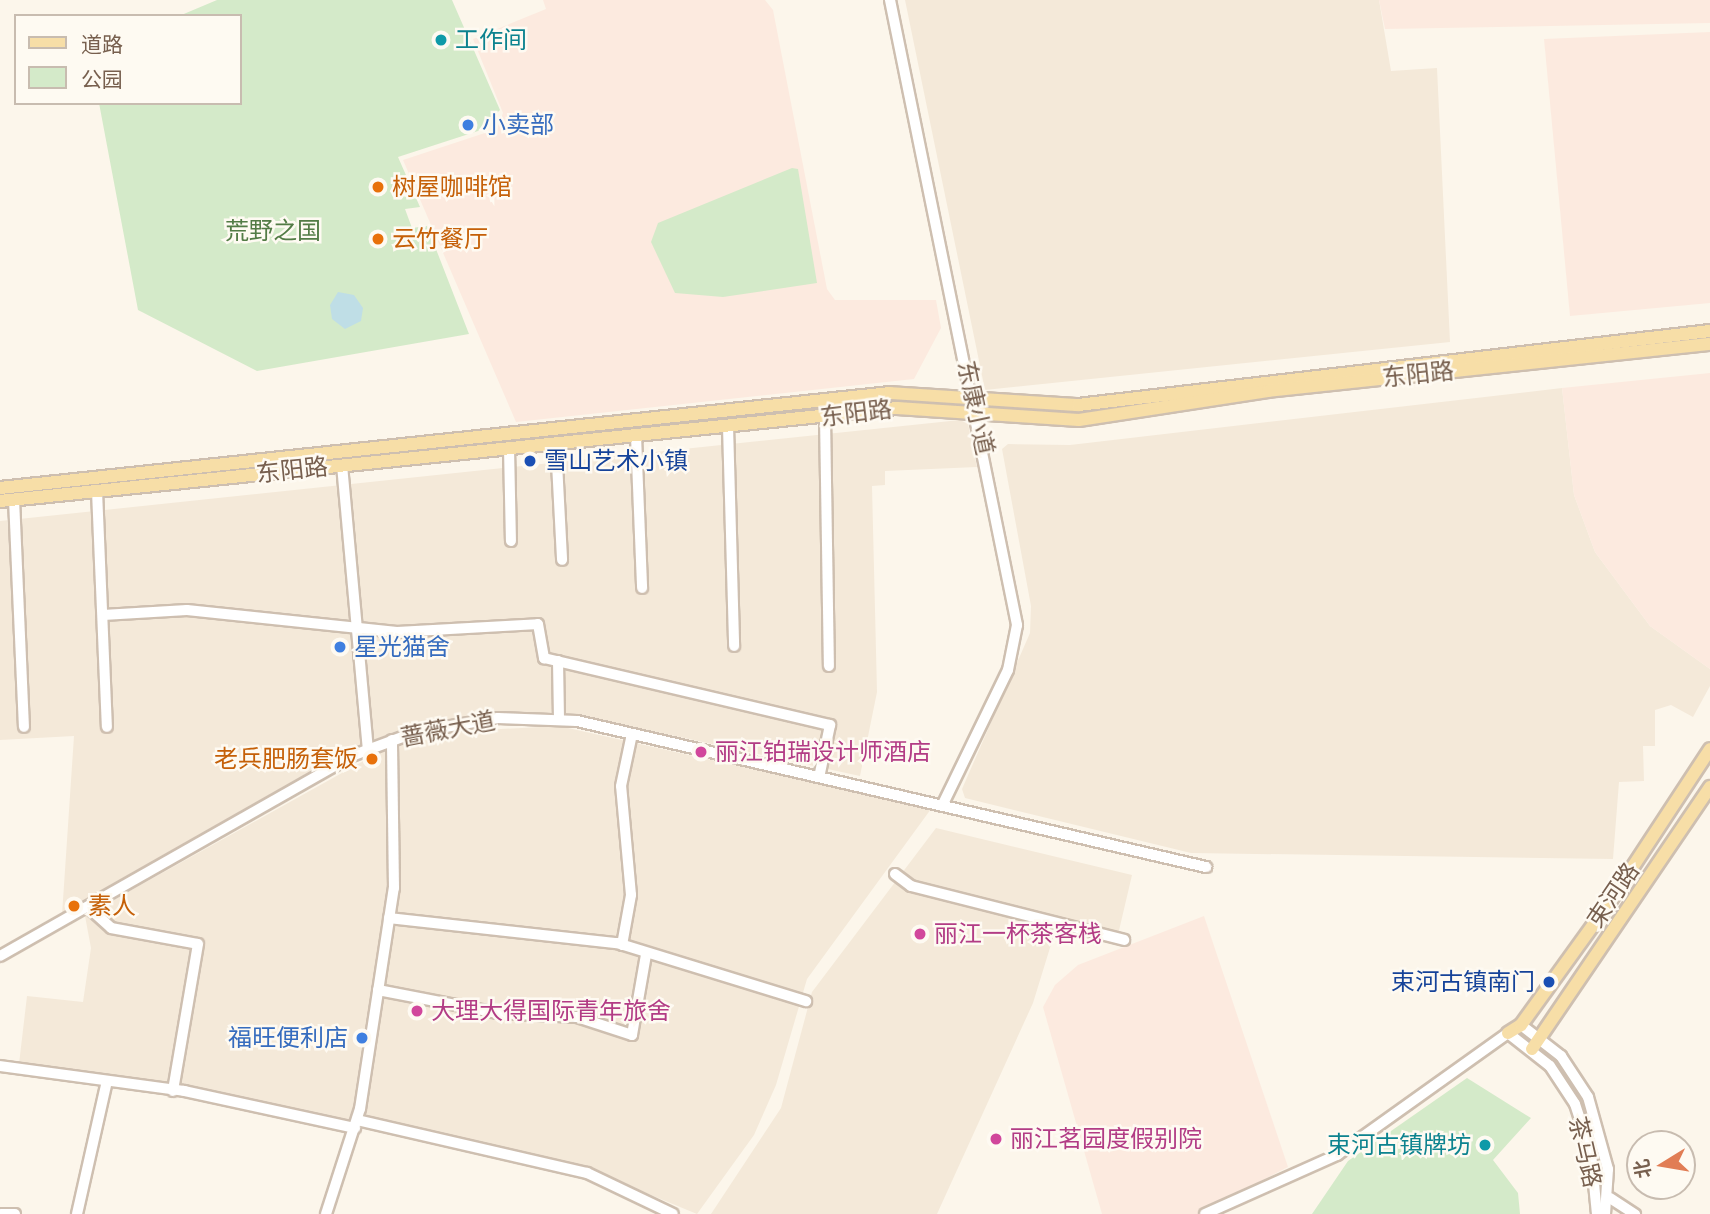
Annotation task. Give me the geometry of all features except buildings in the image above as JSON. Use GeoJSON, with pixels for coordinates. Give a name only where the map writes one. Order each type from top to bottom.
{"type":"FeatureCollection","features":[{"type":"Feature","properties":{"kind":"main road","name":"东阳路"},"geometry":{"type":"LineString","coordinates":[[0,501],[918,406],[1078,405],[1710,331]]}},
{"type":"Feature","properties":{"kind":"main road","name":"东阳路"},"geometry":{"type":"LineString","coordinates":[[0,488],[890,393],[1079,420],[1281,390],[1710,344]]}},
{"type":"Feature","properties":{"kind":"main road","name":"束河路"},"geometry":{"type":"LineString","coordinates":[[1508,1033],[1521,1025],[1710,749]]}},
{"type":"Feature","properties":{"kind":"main road","name":"束河路"},"geometry":{"type":"LineString","coordinates":[[1532,1049],[1538,1036],[1710,787]]}},
{"type":"Feature","properties":{"kind":"street","name":"东康小道"},"geometry":{"type":"LineString","coordinates":[[890,0],[976,405],[1016,635],[1008,670],[942,806]]}},
{"type":"Feature","properties":{"kind":"street"},"geometry":{"type":"LineString","coordinates":[[825,417],[829,666]]}},
{"type":"Feature","properties":{"kind":"street"},"geometry":{"type":"LineString","coordinates":[[728,426],[734,646]]}},
{"type":"Feature","properties":{"kind":"street"},"geometry":{"type":"LineString","coordinates":[[636,436],[642,588]]}},
{"type":"Feature","properties":{"kind":"street"},"geometry":{"type":"LineString","coordinates":[[556,444],[562,559]]}},
{"type":"Feature","properties":{"kind":"street"},"geometry":{"type":"LineString","coordinates":[[509,449],[511,541]]}},
{"type":"Feature","properties":{"kind":"street"},"geometry":{"type":"LineString","coordinates":[[342,465],[353,630],[368,749]]}},
{"type":"Feature","properties":{"kind":"street"},"geometry":{"type":"LineString","coordinates":[[97,491],[107,727]]}},
{"type":"Feature","properties":{"kind":"street"},"geometry":{"type":"LineString","coordinates":[[14,499],[24,727]]}},
{"type":"Feature","properties":{"kind":"street"},"geometry":{"type":"LineString","coordinates":[[103,615],[187,610],[353,630],[538,624],[544,658],[830,725],[820,773]]}},
{"type":"Feature","properties":{"kind":"street"},"geometry":{"type":"LineString","coordinates":[[558,661],[559,718]]}},
{"type":"Feature","properties":{"kind":"street","name":"蔷薇大道"},"geometry":{"type":"LineString","coordinates":[[0,956],[368,749],[392,740],[479,720],[559,718],[820,773],[942,806],[1206,867]]}},
{"type":"Feature","properties":{"kind":"street"},"geometry":{"type":"LineString","coordinates":[[622,945],[631,895],[621,786],[632,734]]}},
{"type":"Feature","properties":{"kind":"street"},"geometry":{"type":"LineString","coordinates":[[326,1214],[356,1124],[389,918],[392,740]]}},
{"type":"Feature","properties":{"kind":"street"},"geometry":{"type":"LineString","coordinates":[[895,874],[911,886],[1124,940]]}},
{"type":"Feature","properties":{"kind":"street"},"geometry":{"type":"LineString","coordinates":[[88,907],[111,928],[198,944],[173,1091]]}},
{"type":"Feature","properties":{"kind":"street"},"geometry":{"type":"LineString","coordinates":[[389,918],[622,945],[646,955],[806,1001]]}},
{"type":"Feature","properties":{"kind":"street"},"geometry":{"type":"LineString","coordinates":[[378,990],[497,1013],[577,1017],[632,1035],[646,955]]}},
{"type":"Feature","properties":{"kind":"street","name":"茶马路"},"geometry":{"type":"LineString","coordinates":[[1521,1025],[1562,1056],[1588,1097],[1606,1150],[1610,1198],[1605,1214]]}},
{"type":"Feature","properties":{"kind":"street"},"geometry":{"type":"LineString","coordinates":[[1205,1214],[1337,1155],[1508,1033]]}},
{"type":"Feature","properties":{"kind":"street","name":"茶马路"},"geometry":{"type":"LineString","coordinates":[[1508,1033],[1532,1049],[1562,1082],[1581,1120],[1597,1214]]}},
{"type":"Feature","properties":{"kind":"street"},"geometry":{"type":"LineString","coordinates":[[0,1066],[173,1091],[356,1124],[587,1173],[673,1214]]}},
{"type":"Feature","properties":{"kind":"street"},"geometry":{"type":"LineString","coordinates":[[77,1214],[107,1081]]}},
{"type":"Feature","properties":{"kind":"street"},"geometry":{"type":"LineString","coordinates":[[1610,1198],[1635,1214]]}},
{"type":"Feature","properties":{"kind":"street"},"geometry":{"type":"LineString","coordinates":[[1,1214],[15,1214]]}},
{"type":"Feature","properties":{"kind":"shaded area","name":"雪山艺术小镇"},"geometry":{"type":"Polygon","coordinates":[[[543,0],[765,0],[773,10],[827,289],[835,300],[936,300],[941,328],[914,379],[516,422],[403,160],[497,129],[503,113],[473,39],[546,9],[543,0]]]}},
{"type":"Feature","properties":{"kind":"shaded area"},"geometry":{"type":"Polygon","coordinates":[[[905,0],[1379,0],[1391,71],[1437,68],[1450,342],[985,390],[905,0]]]}},
{"type":"Feature","properties":{"kind":"shaded area"},"geometry":{"type":"Polygon","coordinates":[[[1379,0],[1710,0],[1710,23],[1385,29],[1379,0]]]}},
{"type":"Feature","properties":{"kind":"shaded area"},"geometry":{"type":"Polygon","coordinates":[[[1710,32],[1710,303],[1570,316],[1544,39],[1710,32]]]}},
{"type":"Feature","properties":{"kind":"shaded area"},"geometry":{"type":"Polygon","coordinates":[[[1710,373],[1710,669],[1650,626],[1595,552],[1574,495],[1562,388],[1710,373]]]}},
{"type":"Feature","properties":{"kind":"shaded area"},"geometry":{"type":"Polygon","coordinates":[[[1562,388],[1574,495],[1595,552],[1650,626],[1710,669],[1710,686],[1693,717],[1671,705],[1655,710],[1655,746],[1643,746],[1644,781],[1619,782],[1613,859],[1191,853],[965,798],[962,789],[1030,633],[1031,606],[1002,449],[1008,444],[1070,445],[1562,388]]]}},
{"type":"Feature","properties":{"kind":"shaded area"},"geometry":{"type":"Polygon","coordinates":[[[960,420],[968,424],[977,467],[885,471],[885,485],[872,486],[877,692],[860,776],[578,715],[494,712],[399,730],[364,744],[62,915],[74,736],[0,740],[0,521],[960,420]]]}},
{"type":"Feature","properties":{"kind":"shaded area"},"geometry":{"type":"Polygon","coordinates":[[[559,726],[931,809],[807,979],[776,1085],[754,1135],[697,1214],[588,1169],[184,1088],[19,1064],[27,996],[83,1002],[91,948],[85,916],[385,749],[465,731],[559,726]]]}},
{"type":"Feature","properties":{"kind":"shaded area"},"geometry":{"type":"Polygon","coordinates":[[[936,828],[1132,875],[1117,939],[1057,925],[1033,1003],[937,1214],[711,1214],[781,1108],[812,992],[936,828]]]}},
{"type":"Feature","properties":{"kind":"shaded area"},"geometry":{"type":"Polygon","coordinates":[[[1204,916],[1288,1167],[1197,1214],[1102,1214],[1043,1007],[1055,985],[1078,965],[1204,916]]]}},
{"type":"Feature","properties":{"kind":"green space","name":"荒野之国"},"geometry":{"type":"Polygon","coordinates":[[[217,0],[452,0],[500,110],[478,131],[398,157],[420,207],[405,209],[412,228],[427,226],[469,334],[257,371],[138,310],[99,105],[242,105],[242,14],[184,14],[217,0]]]}},
{"type":"Feature","properties":{"kind":"green space"},"geometry":{"type":"Polygon","coordinates":[[[792,168],[798,169],[817,283],[723,297],[675,293],[651,242],[658,223],[792,168]]]}},
{"type":"Feature","properties":{"kind":"green space"},"geometry":{"type":"Polygon","coordinates":[[[1467,1078],[1531,1118],[1493,1160],[1518,1193],[1520,1214],[1312,1214],[1348,1161],[1467,1078]]]}},
{"type":"Feature","properties":{"kind":"water"},"geometry":{"type":"Polygon","coordinates":[[[338,292],[354,295],[363,308],[361,321],[345,329],[332,319],[330,305],[338,292]]]}},
{"type":"Feature","properties":{"kind":"place","name":"工作间"},"geometry":{"type":"Point","coordinates":[441,40]}},
{"type":"Feature","properties":{"kind":"place","name":"小卖部"},"geometry":{"type":"Point","coordinates":[468,125]}},
{"type":"Feature","properties":{"kind":"place","name":"树屋咖啡馆"},"geometry":{"type":"Point","coordinates":[378,187]}},
{"type":"Feature","properties":{"kind":"place","name":"云竹餐厅"},"geometry":{"type":"Point","coordinates":[378,239]}},
{"type":"Feature","properties":{"kind":"place","name":"雪山艺术小镇"},"geometry":{"type":"Point","coordinates":[530,461]}},
{"type":"Feature","properties":{"kind":"place","name":"星光猫舍"},"geometry":{"type":"Point","coordinates":[340,647]}},
{"type":"Feature","properties":{"kind":"place","name":"丽江铂瑞设计师酒店"},"geometry":{"type":"Point","coordinates":[701,752]}},
{"type":"Feature","properties":{"kind":"place","name":"老兵肥肠套饭"},"geometry":{"type":"Point","coordinates":[372,759]}},
{"type":"Feature","properties":{"kind":"place","name":"素人"},"geometry":{"type":"Point","coordinates":[74,906]}},
{"type":"Feature","properties":{"kind":"place","name":"丽江一杯茶客栈"},"geometry":{"type":"Point","coordinates":[920,934]}},
{"type":"Feature","properties":{"kind":"place","name":"束河古镇南门"},"geometry":{"type":"Point","coordinates":[1549,982]}},
{"type":"Feature","properties":{"kind":"place","name":"大理大得国际青年旅舍"},"geometry":{"type":"Point","coordinates":[417,1011]}},
{"type":"Feature","properties":{"kind":"place","name":"福旺便利店"},"geometry":{"type":"Point","coordinates":[362,1038]}},
{"type":"Feature","properties":{"kind":"place","name":"丽江茗园度假别院"},"geometry":{"type":"Point","coordinates":[996,1139]}},
{"type":"Feature","properties":{"kind":"place","name":"束河古镇牌坊"},"geometry":{"type":"Point","coordinates":[1485,1145]}}]}
